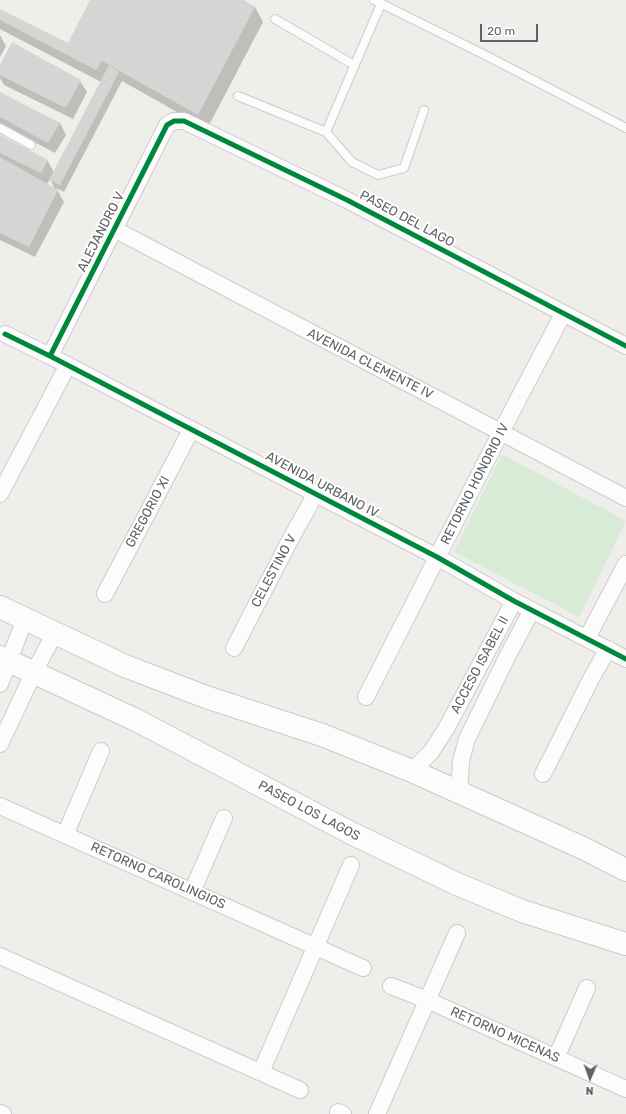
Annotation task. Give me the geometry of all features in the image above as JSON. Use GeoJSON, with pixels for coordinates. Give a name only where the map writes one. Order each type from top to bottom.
{"type":"FeatureCollection","features":[{"type":"Feature","properties":{"kind":"street","name":"ALEJANDRO V"},"geometry":{"type":"LineString","coordinates":[[50,356],[168,125],[174,121]]}},
{"type":"Feature","properties":{"kind":"street","name":"PASEO DEL LAGO"},"geometry":{"type":"LineString","coordinates":[[174,121],[184,121],[347,200],[626,346]]}},
{"type":"Feature","properties":{"kind":"street","name":"AVENIDA CLEMENTE IV"},"geometry":{"type":"LineString","coordinates":[[114,229],[626,498]]}},
{"type":"Feature","properties":{"kind":"street","name":"RETORNO HONORIO IV"},"geometry":{"type":"LineString","coordinates":[[366,697],[563,314]]}},
{"type":"Feature","properties":{"kind":"street","name":"AVENIDA URBANO IV"},"geometry":{"type":"LineString","coordinates":[[5,334],[68,365],[437,557],[514,601],[608,648],[626,659]]}},
{"type":"Feature","properties":{"kind":"street"},"geometry":{"type":"LineString","coordinates":[[1,488],[68,365]]}},
{"type":"Feature","properties":{"kind":"street","name":"GREGORIO XI"},"geometry":{"type":"LineString","coordinates":[[105,594],[191,430]]}},
{"type":"Feature","properties":{"kind":"street","name":"CELESTINO V"},"geometry":{"type":"LineString","coordinates":[[234,648],[315,494]]}},
{"type":"Feature","properties":{"kind":"street"},"geometry":{"type":"LineString","coordinates":[[587,638],[626,564]]}},
{"type":"Feature","properties":{"kind":"street","name":"ACCESO ISABEL II"},"geometry":{"type":"LineString","coordinates":[[412,771],[431,752],[446,729],[514,601]]}},
{"type":"Feature","properties":{"kind":"street"},"geometry":{"type":"LineString","coordinates":[[0,607],[125,666],[206,697],[322,735],[412,771],[585,849],[626,870]]}},
{"type":"Feature","properties":{"kind":"street","name":"ACCESO ISABEL II"},"geometry":{"type":"LineString","coordinates":[[459,792],[461,760],[468,739],[532,610]]}},
{"type":"Feature","properties":{"kind":"street"},"geometry":{"type":"LineString","coordinates":[[0,684],[4,659],[25,619]]}},
{"type":"Feature","properties":{"kind":"street"},"geometry":{"type":"LineString","coordinates":[[0,744],[34,672],[55,633]]}},
{"type":"Feature","properties":{"kind":"street"},"geometry":{"type":"LineString","coordinates":[[543,774],[608,648]]}},
{"type":"Feature","properties":{"kind":"street","name":"PASEO LOS LAGOS"},"geometry":{"type":"LineString","coordinates":[[4,659],[136,720],[344,829],[457,884],[522,911],[626,944]]}},
{"type":"Feature","properties":{"kind":"street","name":"ACCESO ISABEL II"},"geometry":{"type":"LineString","coordinates":[[446,729],[468,739]]}},
{"type":"Feature","properties":{"kind":"street"},"geometry":{"type":"LineString","coordinates":[[65,835],[101,751]]}},
{"type":"Feature","properties":{"kind":"street","name":"RETORNO CAROLINGIOS"},"geometry":{"type":"LineString","coordinates":[[0,806],[363,968]]}},
{"type":"Feature","properties":{"kind":"street"},"geometry":{"type":"LineString","coordinates":[[192,892],[224,818]]}},
{"type":"Feature","properties":{"kind":"street"},"geometry":{"type":"LineString","coordinates":[[261,1072],[350,865]]}},
{"type":"Feature","properties":{"kind":"street"},"geometry":{"type":"LineString","coordinates":[[377,1114],[457,933]]}},
{"type":"Feature","properties":{"kind":"street"},"geometry":{"type":"LineString","coordinates":[[0,956],[300,1090]]}},
{"type":"Feature","properties":{"kind":"street","name":"RETORNO MICENAS"},"geometry":{"type":"LineString","coordinates":[[391,986],[427,1000],[626,1089]]}},
{"type":"Feature","properties":{"kind":"street"},"geometry":{"type":"LineString","coordinates":[[556,1058],[587,988]]}},
{"type":"Feature","properties":{"kind":"lane"},"geometry":{"type":"LineString","coordinates":[[326,132],[354,65],[377,2],[487,56],[626,128]]}},
{"type":"Feature","properties":{"kind":"lane"},"geometry":{"type":"LineString","coordinates":[[275,19],[354,65]]}},
{"type":"Feature","properties":{"kind":"lane"},"geometry":{"type":"LineString","coordinates":[[238,96],[326,132],[352,162],[378,175],[404,168],[424,110]]}},
{"type":"Feature","properties":{"kind":"lane"},"geometry":{"type":"LineString","coordinates":[[0,128],[31,145]]}},
{"type":"Feature","properties":{"kind":"green space"},"geometry":{"type":"Polygon","coordinates":[[[502,454],[626,521],[579,617],[454,552],[502,454]]]}},
{"type":"Feature","properties":{"kind":"building"},"geometry":{"type":"Polygon","coordinates":[[[90,0],[244,0],[255,7],[198,115],[102,61],[96,70],[0,20],[0,9],[68,43],[90,0]]]}},
{"type":"Feature","properties":{"kind":"building"},"geometry":{"type":"Polygon","coordinates":[[[12,42],[81,80],[66,108],[0,75],[0,65],[12,42]]]}},
{"type":"Feature","properties":{"kind":"building"},"geometry":{"type":"Polygon","coordinates":[[[109,65],[119,72],[60,185],[49,180],[109,65]]]}},
{"type":"Feature","properties":{"kind":"building"},"geometry":{"type":"Polygon","coordinates":[[[0,92],[60,123],[48,143],[0,117],[0,92]]]}},
{"type":"Feature","properties":{"kind":"building"},"geometry":{"type":"Polygon","coordinates":[[[0,135],[48,160],[41,173],[0,153],[0,135]]]}},
{"type":"Feature","properties":{"kind":"building"},"geometry":{"type":"Polygon","coordinates":[[[0,157],[58,190],[29,247],[0,233],[0,157]]]}},
{"type":"Feature","properties":{"kind":"cycle path"},"geometry":{"type":"LineString","coordinates":[[50,356],[167,125],[174,121],[184,121],[347,200],[626,346]]}},
{"type":"Feature","properties":{"kind":"cycle path"},"geometry":{"type":"LineString","coordinates":[[5,334],[437,557],[514,601],[626,659]]}}]}
